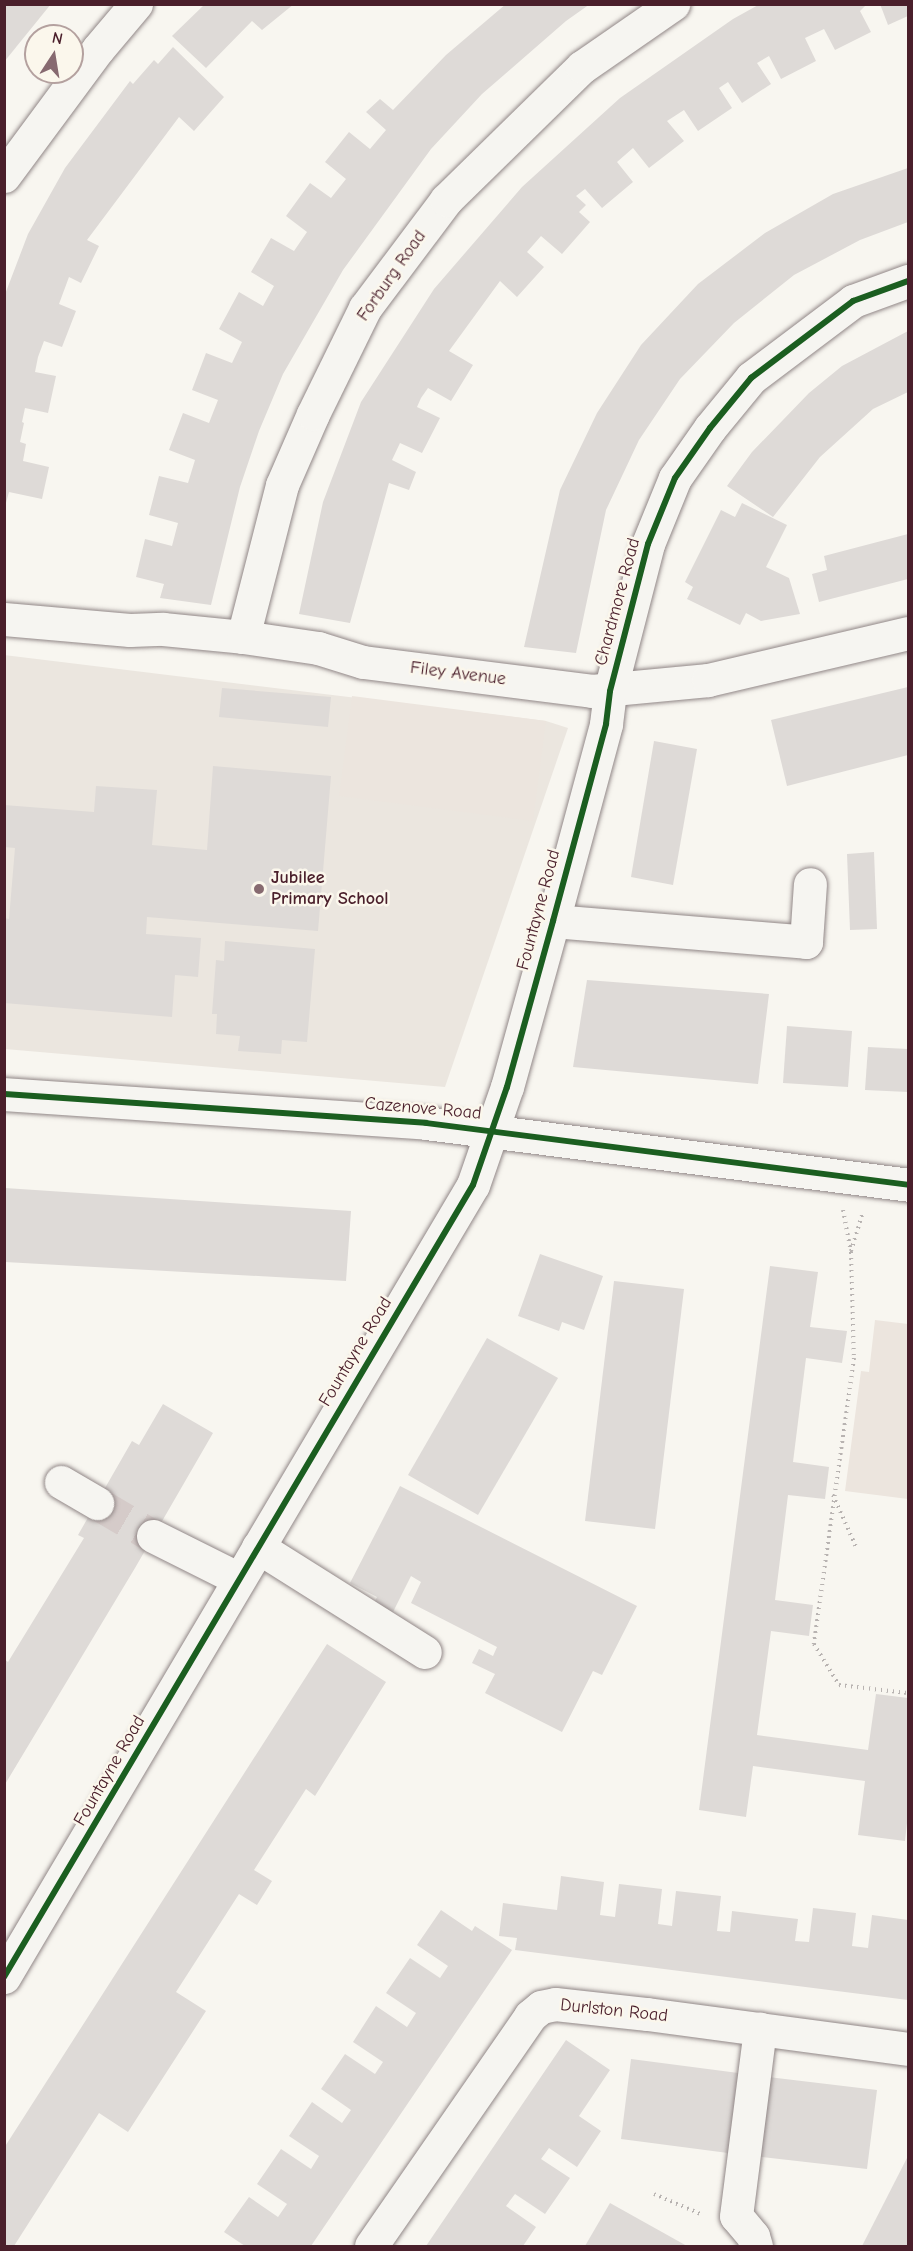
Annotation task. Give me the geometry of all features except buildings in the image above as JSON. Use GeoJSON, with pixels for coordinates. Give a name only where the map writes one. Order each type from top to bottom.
{"type":"FeatureCollection","features":[{"type":"Feature","properties":{"kind":"street"},"geometry":{"type":"LineString","coordinates":[[4,176],[91,59],[136,4]]}},
{"type":"Feature","properties":{"kind":"street","name":"Forburg Road"},"geometry":{"type":"LineString","coordinates":[[243,637],[282,486],[313,414],[365,308],[446,200],[582,67],[673,4]]}},
{"type":"Feature","properties":{"kind":"street","name":"Chardmore Road"},"geometry":{"type":"LineString","coordinates":[[610,691],[648,544],[675,478],[710,428],[751,378],[853,301],[909,281]]}},
{"type":"Feature","properties":{"kind":"street","name":"Filey Avenue"},"geometry":{"type":"LineString","coordinates":[[4,619],[243,637],[318,648],[363,662],[592,691],[610,691],[629,686],[657,687],[708,680],[909,633]]}},
{"type":"Feature","properties":{"kind":"street","name":"Fountayne Road"},"geometry":{"type":"LineString","coordinates":[[4,1977],[472,1185],[507,1087],[606,724],[610,691]]}},
{"type":"Feature","properties":{"kind":"street"},"geometry":{"type":"LineString","coordinates":[[553,921],[806,942],[810,884]]}},
{"type":"Feature","properties":{"kind":"street","name":"Cazenove Road"},"geometry":{"type":"LineString","coordinates":[[4,1094],[426,1123],[909,1185]]}},
{"type":"Feature","properties":{"kind":"street"},"geometry":{"type":"LineString","coordinates":[[61,1482],[97,1503]]}},
{"type":"Feature","properties":{"kind":"street"},"geometry":{"type":"LineString","coordinates":[[153,1536],[239,1580]]}},
{"type":"Feature","properties":{"kind":"street"},"geometry":{"type":"LineString","coordinates":[[258,1547],[425,1652]]}},
{"type":"Feature","properties":{"kind":"street","name":"Durlston Road"},"geometry":{"type":"LineString","coordinates":[[371,2247],[530,2016],[541,2007],[555,2004],[909,2049]]}},
{"type":"Feature","properties":{"kind":"street"},"geometry":{"type":"LineString","coordinates":[[756,2247],[753,2236],[736,2216],[760,2029]]}},
{"type":"Feature","properties":{"kind":"path"},"geometry":{"type":"LineString","coordinates":[[837,1177],[851,1252],[854,1358],[833,1494],[814,1644],[839,1685],[909,1693]]}},
{"type":"Feature","properties":{"kind":"path"},"geometry":{"type":"LineString","coordinates":[[833,1494],[856,1547]]}},
{"type":"Feature","properties":{"kind":"shaded area","name":"Jubilee Primary School"},"geometry":{"type":"Polygon","coordinates":[[[4,655],[546,721],[568,728],[445,1087],[5,1049],[4,655]]]}},
{"type":"Feature","properties":{"kind":"shaded area"},"geometry":{"type":"Polygon","coordinates":[[[352,696],[546,721],[533,821],[339,796],[352,696]]]}},
{"type":"Feature","properties":{"kind":"shaded area"},"geometry":{"type":"Polygon","coordinates":[[[875,1320],[908,1324],[908,1499],[845,1491],[861,1371],[869,1372],[875,1320]]]}},
{"type":"Feature","properties":{"kind":"tunnel"},"geometry":{"type":"LineString","coordinates":[[97,1503],[153,1536]]}},
{"type":"Feature","properties":{"kind":"cycle path"},"geometry":{"type":"LineString","coordinates":[[4,1977],[473,1185],[507,1087],[553,921],[606,724],[610,691],[648,544],[675,478],[710,428],[751,378],[853,301],[908,281]]}},
{"type":"Feature","properties":{"kind":"cycle path"},"geometry":{"type":"LineString","coordinates":[[4,1094],[426,1123],[908,1185]]}},
{"type":"Feature","properties":{"kind":"place","name":"Jubilee Primary School"},"geometry":{"type":"Point","coordinates":[259,889]}}]}
